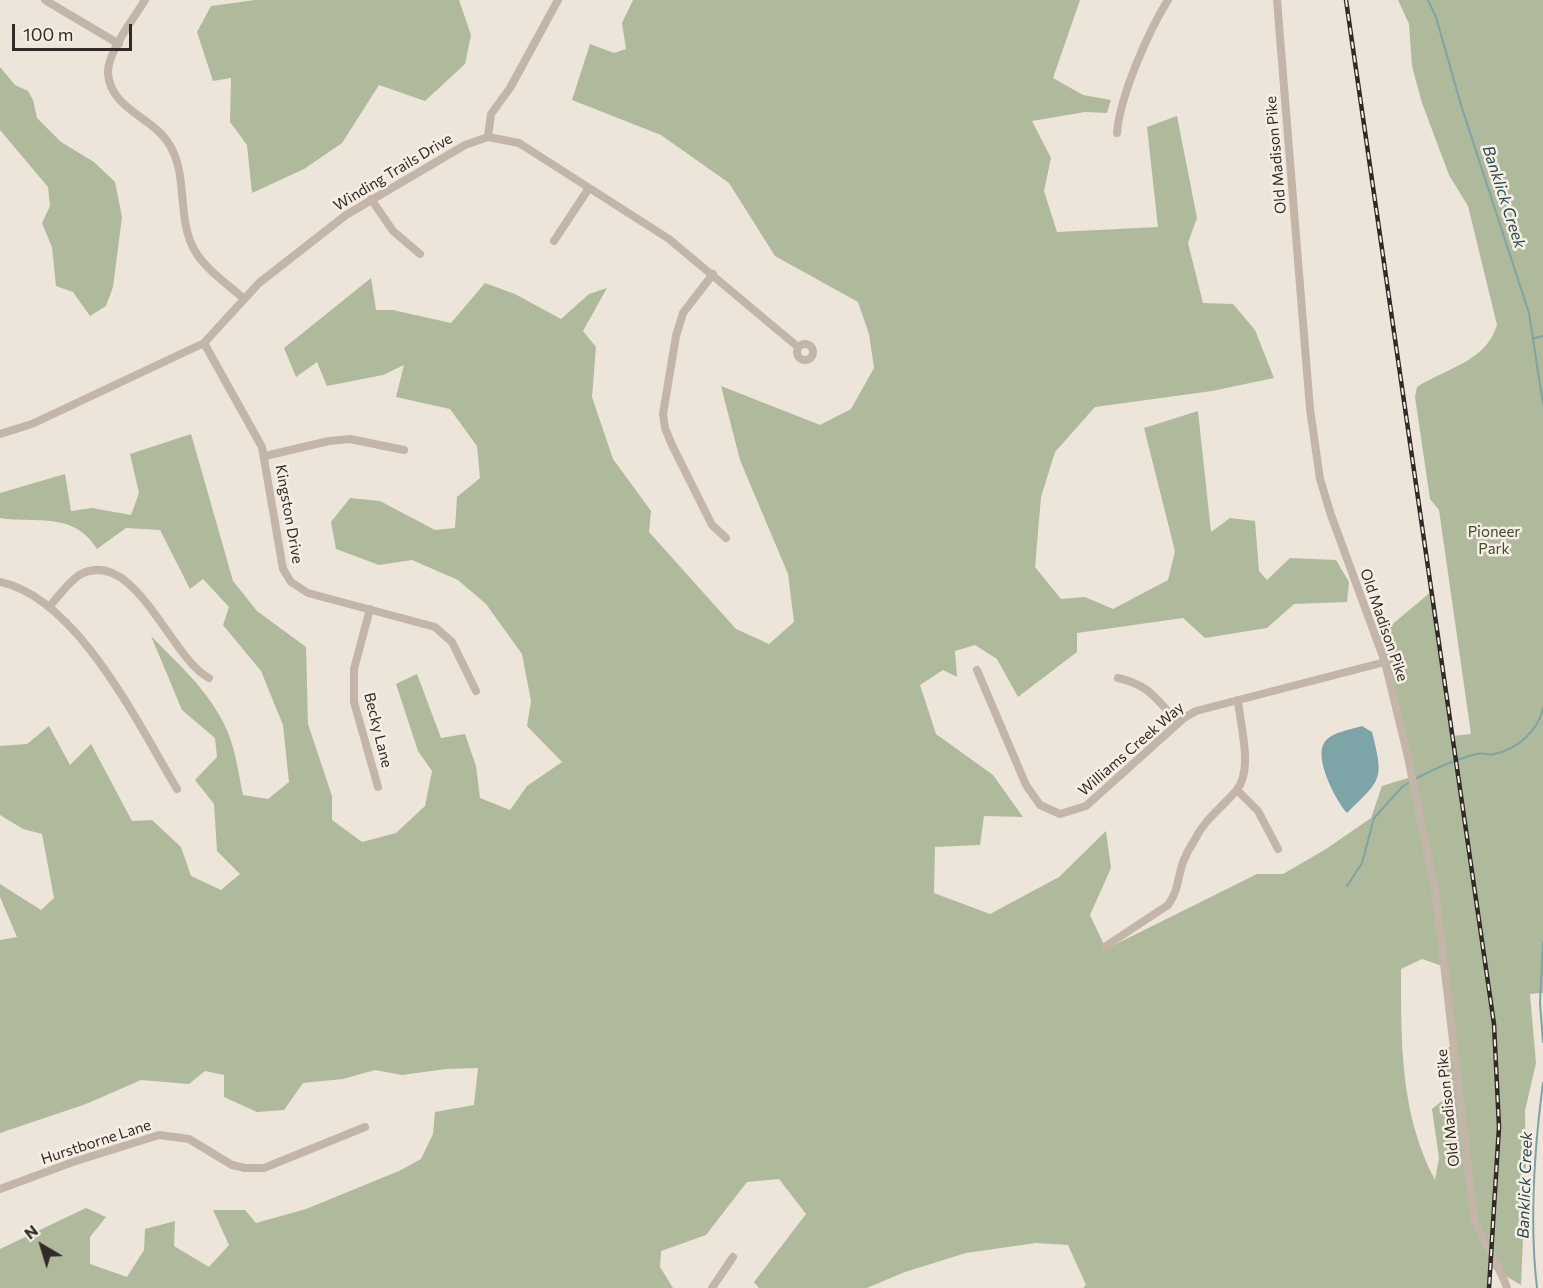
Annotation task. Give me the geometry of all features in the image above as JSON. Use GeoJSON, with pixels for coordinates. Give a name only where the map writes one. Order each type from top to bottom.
{"type":"FeatureCollection","features":[{"type":"Feature","properties":{"kind":"street"},"geometry":{"type":"LineString","coordinates":[[45,0],[118,44]]}},
{"type":"Feature","properties":{"kind":"street"},"geometry":{"type":"LineString","coordinates":[[145,0],[118,44],[109,66],[112,90],[120,102],[161,132],[169,143],[176,160],[190,240],[200,258],[244,299]]}},
{"type":"Feature","properties":{"kind":"street"},"geometry":{"type":"LineString","coordinates":[[558,0],[510,88],[491,114],[488,137],[519,143],[669,239],[798,347]]}},
{"type":"Feature","properties":{"kind":"street"},"geometry":{"type":"LineString","coordinates":[[1117,133],[1119,114],[1144,50],[1168,0]]}},
{"type":"Feature","properties":{"kind":"street","name":"Old Madison Pike"},"geometry":{"type":"LineString","coordinates":[[1277,0],[1311,409],[1320,479],[1385,662],[1436,896],[1474,1218],[1479,1233],[1502,1272],[1507,1288]]}},
{"type":"Feature","properties":{"kind":"street","name":"Winding Trails Drive"},"geometry":{"type":"LineString","coordinates":[[0,434],[32,424],[204,343],[279,265],[371,199],[465,145],[488,137]]}},
{"type":"Feature","properties":{"kind":"street"},"geometry":{"type":"LineString","coordinates":[[554,241],[590,188]]}},
{"type":"Feature","properties":{"kind":"street"},"geometry":{"type":"LineString","coordinates":[[371,199],[393,231],[420,254]]}},
{"type":"Feature","properties":{"kind":"street"},"geometry":{"type":"LineString","coordinates":[[713,274],[683,313],[676,336],[663,414],[672,445],[712,525],[726,538]]}},
{"type":"Feature","properties":{"kind":"street","name":"Kingston Drive"},"geometry":{"type":"LineString","coordinates":[[204,343],[249,420],[265,456],[280,558],[291,582],[308,592],[427,623],[441,632],[454,646],[476,691]]}},
{"type":"Feature","properties":{"kind":"street"},"geometry":{"type":"LineString","coordinates":[[265,456],[329,441],[350,439],[404,450]]}},
{"type":"Feature","properties":{"kind":"street"},"geometry":{"type":"LineString","coordinates":[[49,607],[82,574],[98,571],[112,574],[138,594],[195,668],[209,678]]}},
{"type":"Feature","properties":{"kind":"street"},"geometry":{"type":"LineString","coordinates":[[0,582],[18,587],[49,607],[64,622],[123,693],[177,789]]}},
{"type":"Feature","properties":{"kind":"street","name":"Becky Lane"},"geometry":{"type":"LineString","coordinates":[[370,609],[354,669],[354,702],[378,787]]}},
{"type":"Feature","properties":{"kind":"street","name":"Williams Creek Way"},"geometry":{"type":"LineString","coordinates":[[977,670],[1026,785],[1040,805],[1049,811],[1067,813],[1086,806],[1178,723],[1196,711],[1385,662]]}},
{"type":"Feature","properties":{"kind":"street"},"geometry":{"type":"LineString","coordinates":[[1118,678],[1137,682],[1147,688],[1178,723]]}},
{"type":"Feature","properties":{"kind":"street"},"geometry":{"type":"LineString","coordinates":[[1106,946],[1168,905],[1174,897],[1183,861],[1195,837],[1212,812],[1237,790],[1243,778],[1244,763],[1238,700]]}},
{"type":"Feature","properties":{"kind":"street"},"geometry":{"type":"LineString","coordinates":[[1237,790],[1258,811],[1278,849]]}},
{"type":"Feature","properties":{"kind":"street","name":"Hurstborne Lane"},"geometry":{"type":"LineString","coordinates":[[0,1189],[73,1162],[159,1135],[182,1136],[196,1142],[232,1165],[264,1168],[365,1127]]}},
{"type":"Feature","properties":{"kind":"street"},"geometry":{"type":"LineString","coordinates":[[712,1288],[733,1257]]}},
{"type":"Feature","properties":{"kind":"green space"},"geometry":{"type":"Polygon","coordinates":[[[255,0],[459,0],[471,35],[465,64],[425,101],[379,85],[342,143],[304,169],[252,193],[247,145],[230,122],[231,78],[213,81],[197,32],[211,6],[255,0]]]}},
{"type":"Feature","properties":{"kind":"green space","name":"Pioneer Park"},"geometry":{"type":"Polygon","coordinates":[[[633,0],[1080,0],[1053,78],[1083,95],[1111,100],[1107,113],[1085,112],[1032,121],[1051,158],[1044,191],[1057,232],[1158,227],[1147,127],[1177,116],[1197,218],[1188,243],[1203,303],[1233,304],[1255,330],[1274,378],[1212,391],[1095,407],[1055,452],[1041,497],[1035,567],[1061,599],[1085,597],[1113,609],[1168,580],[1175,551],[1144,428],[1198,411],[1211,532],[1230,518],[1255,521],[1259,571],[1267,580],[1290,558],[1336,560],[1349,582],[1347,602],[1294,604],[1267,628],[1205,638],[1183,618],[1077,633],[1077,652],[1018,697],[997,659],[975,645],[955,651],[957,677],[943,670],[920,685],[936,734],[993,775],[1023,817],[984,816],[980,845],[935,847],[934,893],[990,914],[1059,877],[1106,831],[1111,868],[1090,915],[1106,949],[1257,874],[1283,874],[1326,849],[1371,818],[1382,786],[1411,777],[1376,638],[1432,591],[1453,736],[1471,734],[1439,510],[1430,499],[1415,397],[1417,387],[1464,363],[1484,348],[1492,338],[1497,325],[1468,206],[1449,175],[1422,103],[1412,66],[1409,24],[1398,0],[1543,0],[1543,993],[1530,994],[1536,1063],[1525,1111],[1526,1168],[1521,1285],[1492,1268],[1489,1288],[1083,1288],[1086,1285],[1068,1245],[1036,1243],[966,1253],[905,1272],[867,1288],[759,1288],[754,1282],[806,1214],[779,1179],[747,1182],[706,1235],[661,1251],[660,1267],[673,1288],[0,1288],[0,1249],[86,1208],[106,1217],[90,1237],[90,1264],[127,1277],[144,1250],[145,1229],[175,1221],[174,1246],[209,1267],[229,1245],[213,1210],[245,1210],[256,1223],[306,1209],[399,1171],[421,1159],[433,1134],[435,1112],[474,1105],[478,1068],[446,1069],[402,1075],[375,1070],[343,1079],[303,1083],[284,1110],[257,1112],[224,1097],[224,1075],[205,1071],[189,1084],[141,1080],[86,1104],[0,1133],[0,940],[17,937],[0,897],[0,884],[41,910],[54,898],[42,834],[23,829],[0,815],[0,746],[27,744],[49,726],[70,765],[91,744],[132,821],[152,820],[181,847],[191,876],[221,890],[240,874],[217,851],[214,804],[195,780],[217,757],[215,738],[182,710],[151,636],[190,676],[208,698],[223,722],[236,758],[243,795],[268,799],[289,782],[283,725],[261,671],[223,625],[229,607],[203,579],[190,589],[160,530],[126,528],[97,549],[88,537],[66,524],[0,518],[0,493],[65,474],[71,511],[92,508],[131,515],[139,493],[130,454],[191,434],[233,581],[257,611],[306,647],[308,724],[332,796],[332,820],[362,842],[396,833],[425,806],[432,771],[418,751],[396,684],[417,674],[441,738],[465,734],[476,766],[480,798],[510,810],[527,786],[562,762],[527,726],[531,701],[522,654],[486,604],[458,580],[412,560],[379,565],[336,549],[331,522],[350,498],[380,501],[435,530],[455,528],[457,497],[480,478],[477,446],[450,409],[396,397],[404,365],[383,375],[327,386],[317,362],[296,377],[284,348],[371,278],[376,310],[393,310],[451,323],[485,283],[515,294],[561,319],[589,294],[607,288],[583,331],[596,347],[592,397],[613,459],[651,511],[649,532],[736,629],[769,644],[794,622],[788,574],[740,460],[721,386],[820,425],[851,409],[874,368],[869,334],[858,302],[775,256],[729,183],[661,135],[572,100],[590,44],[614,53],[626,49],[622,23],[633,0]],[[1422,959],[1401,969],[1401,1023],[1409,1103],[1423,1155],[1435,1180],[1439,1158],[1432,1109],[1448,1096],[1442,1049],[1454,1046],[1445,967],[1422,959]]]}},
{"type":"Feature","properties":{"kind":"green space"},"geometry":{"type":"Polygon","coordinates":[[[0,67],[15,85],[28,91],[33,100],[37,118],[61,142],[94,162],[115,182],[122,217],[113,287],[106,306],[90,316],[73,292],[56,286],[52,247],[42,223],[50,206],[48,187],[0,130],[0,67]]]}},
{"type":"Feature","properties":{"kind":"water"},"geometry":{"type":"Polygon","coordinates":[[[1362,726],[1372,732],[1379,770],[1373,785],[1347,813],[1328,780],[1322,750],[1324,743],[1331,736],[1362,726]]]}},
{"type":"Feature","properties":{"kind":"waterway","name":"Banklick Creek"},"geometry":{"type":"LineString","coordinates":[[1428,0],[1436,17],[1461,105],[1529,313],[1543,404]]}},
{"type":"Feature","properties":{"kind":"waterway"},"geometry":{"type":"LineString","coordinates":[[1534,338],[1543,336]]}},
{"type":"Feature","properties":{"kind":"waterway"},"geometry":{"type":"LineString","coordinates":[[1415,779],[1468,756],[1503,752],[1511,748],[1532,731],[1543,708]]}},
{"type":"Feature","properties":{"kind":"waterway"},"geometry":{"type":"LineString","coordinates":[[1347,886],[1362,863],[1374,818],[1403,786],[1410,782]]}},
{"type":"Feature","properties":{"kind":"waterway","name":"Banklick Creek"},"geometry":{"type":"LineString","coordinates":[[1543,942],[1540,1003],[1543,1042]]}},
{"type":"Feature","properties":{"kind":"waterway","name":"Banklick Creek"},"geometry":{"type":"LineString","coordinates":[[1537,1288],[1533,1211],[1537,1134],[1543,1083]]}},
{"type":"Feature","properties":{"kind":"railway"},"geometry":{"type":"LineString","coordinates":[[1346,0],[1494,1024],[1499,1127],[1489,1288]]}}]}
